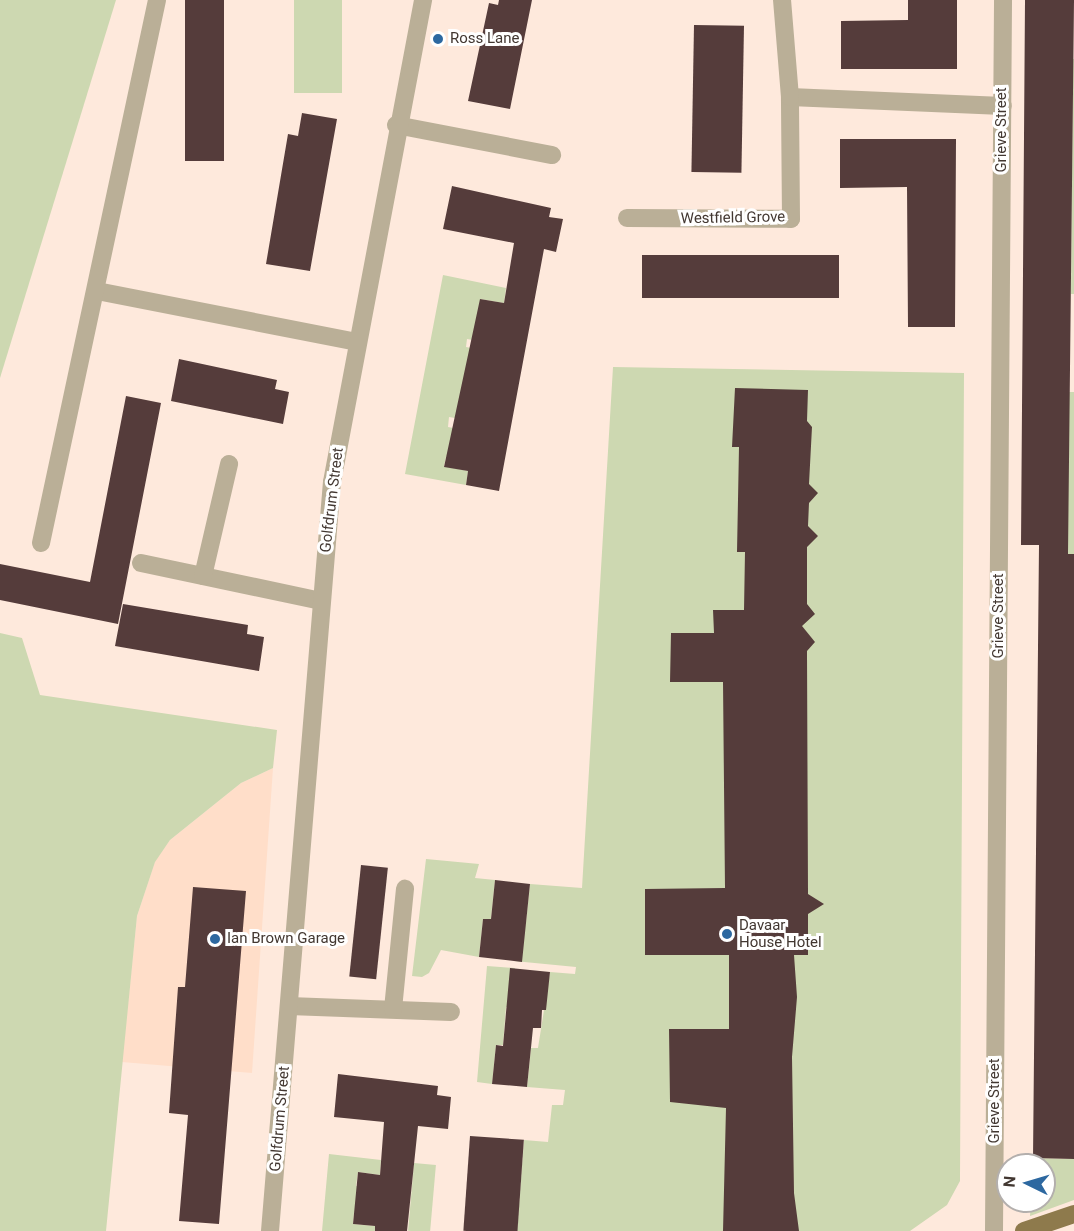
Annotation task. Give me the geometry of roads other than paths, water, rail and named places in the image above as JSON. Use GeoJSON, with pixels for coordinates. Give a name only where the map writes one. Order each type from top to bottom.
{"type":"FeatureCollection","features":[{"type":"Feature","properties":{"kind":"main road"},"geometry":{"type":"LineString","coordinates":[[1024,1231],[1074,1214]]}},
{"type":"Feature","properties":{"kind":"street"},"geometry":{"type":"LineString","coordinates":[[41,543],[98,291],[157,0]]}},
{"type":"Feature","properties":{"kind":"street","name":"Golfdrum Street"},"geometry":{"type":"LineString","coordinates":[[270,1231],[332,482],[396,124],[423,0]]}},
{"type":"Feature","properties":{"kind":"street","name":"Westfield Grove"},"geometry":{"type":"LineString","coordinates":[[627,218],[791,219],[790,97],[782,0]]}},
{"type":"Feature","properties":{"kind":"street","name":"Grieve Street"},"geometry":{"type":"LineString","coordinates":[[994,1231],[1003,0]]}},
{"type":"Feature","properties":{"kind":"street"},"geometry":{"type":"LineString","coordinates":[[790,97],[1003,106]]}},
{"type":"Feature","properties":{"kind":"street"},"geometry":{"type":"LineString","coordinates":[[396,124],[552,155]]}},
{"type":"Feature","properties":{"kind":"street"},"geometry":{"type":"LineString","coordinates":[[98,291],[357,342]]}},
{"type":"Feature","properties":{"kind":"street"},"geometry":{"type":"LineString","coordinates":[[203,576],[229,464]]}},
{"type":"Feature","properties":{"kind":"street"},"geometry":{"type":"LineString","coordinates":[[141,563],[321,601]]}},
{"type":"Feature","properties":{"kind":"street"},"geometry":{"type":"LineString","coordinates":[[393,1009],[405,889]]}},
{"type":"Feature","properties":{"kind":"street"},"geometry":{"type":"LineString","coordinates":[[289,1006],[451,1012]]}},
{"type":"Feature","properties":{"kind":"place","name":"Ross Lane"},"geometry":{"type":"Point","coordinates":[438,39]}},
{"type":"Feature","properties":{"kind":"place","name":"Davaar House Hotel"},"geometry":{"type":"Point","coordinates":[727,934]}},
{"type":"Feature","properties":{"kind":"place","name":"Ian Brown Garage"},"geometry":{"type":"Point","coordinates":[215,939]}}]}
